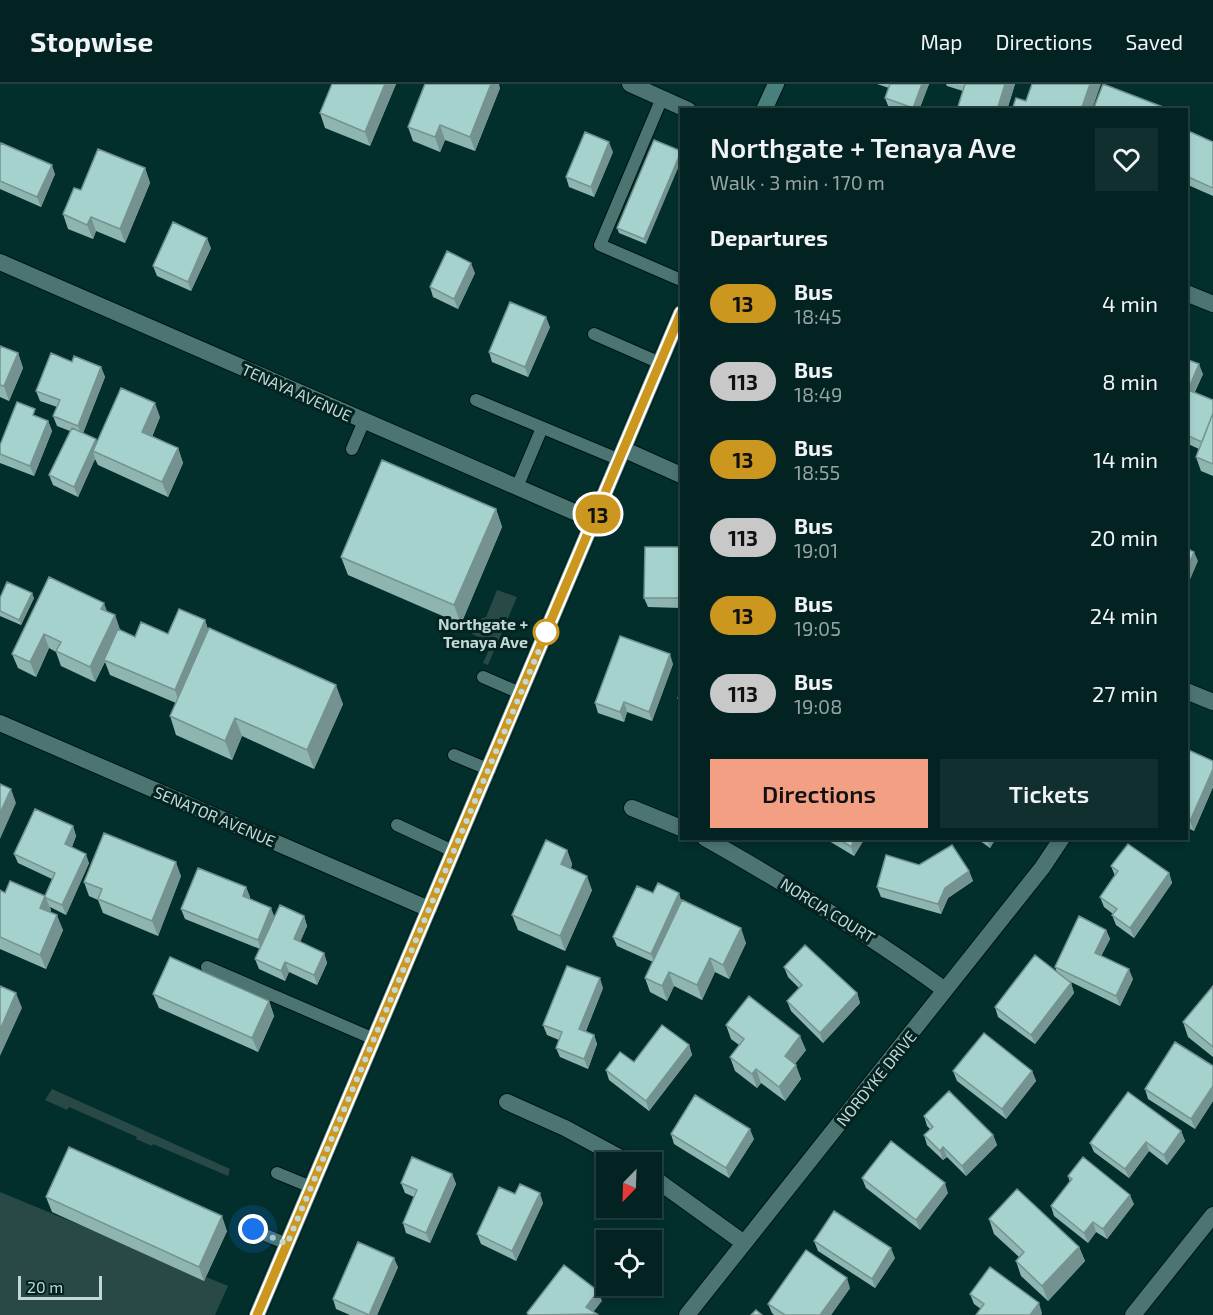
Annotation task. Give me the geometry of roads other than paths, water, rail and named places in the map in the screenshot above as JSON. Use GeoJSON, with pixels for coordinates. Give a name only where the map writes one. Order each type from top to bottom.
{"type":"FeatureCollection","features":[{"type":"Feature","properties":{"kind":"main road"},"geometry":{"type":"LineString","coordinates":[[765,108],[776,84]]}},
{"type":"Feature","properties":{"kind":"main road"},"geometry":{"type":"LineString","coordinates":[[257,1315],[490,771],[520,693],[680,315]]}},
{"type":"Feature","properties":{"kind":"street"},"geometry":{"type":"LineString","coordinates":[[630,84],[684,108]]}},
{"type":"Feature","properties":{"kind":"street","name":"TENAYA AVENUE"},"geometry":{"type":"LineString","coordinates":[[0,262],[594,521]]}},
{"type":"Feature","properties":{"kind":"street"},"geometry":{"type":"LineString","coordinates":[[1188,294],[1213,304]]}},
{"type":"Feature","properties":{"kind":"street"},"geometry":{"type":"LineString","coordinates":[[622,455],[680,474]]}},
{"type":"Feature","properties":{"kind":"street"},"geometry":{"type":"LineString","coordinates":[[1188,692],[1213,702]]}},
{"type":"Feature","properties":{"kind":"street","name":"SENATOR AVENUE"},"geometry":{"type":"LineString","coordinates":[[0,723],[429,909]]}},
{"type":"Feature","properties":{"kind":"street"},"geometry":{"type":"LineString","coordinates":[[633,808],[680,828]]}},
{"type":"Feature","properties":{"kind":"street","name":"NORCIA COURT"},"geometry":{"type":"LineString","coordinates":[[709,840],[783,882],[879,942],[945,990]]}},
{"type":"Feature","properties":{"kind":"street","name":"NORDYKE DRIVE"},"geometry":{"type":"LineString","coordinates":[[687,1315],[1042,868],[1061,840]]}},
{"type":"Feature","properties":{"kind":"street"},"geometry":{"type":"LineString","coordinates":[[507,1102],[565,1128],[609,1152]]}},
{"type":"Feature","properties":{"kind":"street"},"geometry":{"type":"LineString","coordinates":[[662,1184],[744,1243]]}},
{"type":"Feature","properties":{"kind":"street"},"geometry":{"type":"LineString","coordinates":[[1133,1315],[1213,1215]]}},
{"type":"Feature","properties":{"kind":"lane"},"geometry":{"type":"LineString","coordinates":[[662,98],[600,245],[680,280]]}},
{"type":"Feature","properties":{"kind":"lane"},"geometry":{"type":"LineString","coordinates":[[594,334],[660,363]]}},
{"type":"Feature","properties":{"kind":"lane"},"geometry":{"type":"LineString","coordinates":[[476,400],[542,428],[622,455]]}},
{"type":"Feature","properties":{"kind":"lane"},"geometry":{"type":"LineString","coordinates":[[352,448],[364,421]]}},
{"type":"Feature","properties":{"kind":"lane"},"geometry":{"type":"LineString","coordinates":[[516,487],[542,428]]}},
{"type":"Feature","properties":{"kind":"lane"},"geometry":{"type":"LineString","coordinates":[[483,677],[520,693]]}},
{"type":"Feature","properties":{"kind":"lane"},"geometry":{"type":"LineString","coordinates":[[454,755],[490,771]]}},
{"type":"Feature","properties":{"kind":"lane"},"geometry":{"type":"LineString","coordinates":[[397,825],[455,852]]}},
{"type":"Feature","properties":{"kind":"lane"},"geometry":{"type":"LineString","coordinates":[[207,967],[374,1039]]}},
{"type":"Feature","properties":{"kind":"lane"},"geometry":{"type":"LineString","coordinates":[[277,1173],[311,1187]]}},
{"type":"Feature","properties":{"kind":"lane"},"geometry":{"type":"LineString","coordinates":[[246,1227],[287,1244]]}},
{"type":"Feature","properties":{"kind":"place","name":"Northgate + Tenaya Ave"},"geometry":{"type":"Point","coordinates":[546,632]}}]}
